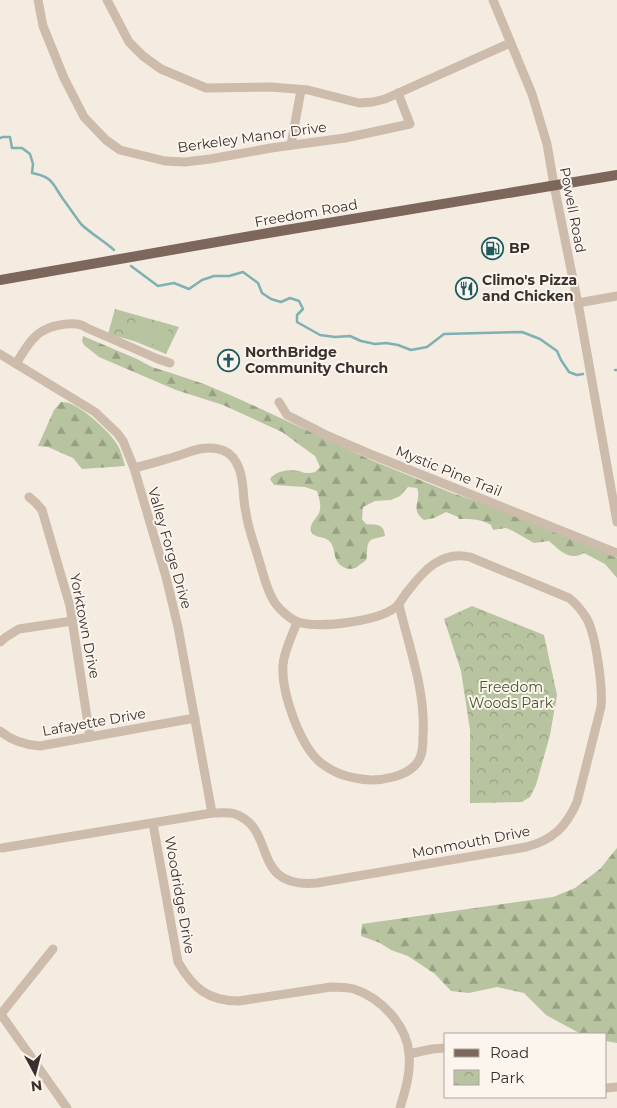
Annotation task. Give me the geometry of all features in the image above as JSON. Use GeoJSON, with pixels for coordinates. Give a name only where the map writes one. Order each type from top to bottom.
{"type":"FeatureCollection","features":[{"type":"Feature","properties":{"kind":"main road","name":"Freedom Road"},"geometry":{"type":"LineString","coordinates":[[0,280],[617,175]]}},
{"type":"Feature","properties":{"kind":"street","name":"Berkeley Manor Drive"},"geometry":{"type":"LineString","coordinates":[[38,0],[43,26],[64,78],[84,117],[106,140],[120,150],[165,161],[184,162],[345,138],[410,124],[398,93]]}},
{"type":"Feature","properties":{"kind":"street"},"geometry":{"type":"LineString","coordinates":[[107,0],[128,42],[143,56],[161,68],[206,88],[271,87],[308,90],[359,103],[373,102],[385,99],[510,43]]}},
{"type":"Feature","properties":{"kind":"street","name":"Powell Road"},"geometry":{"type":"LineString","coordinates":[[493,0],[532,94],[547,144],[614,492],[617,522]]}},
{"type":"Feature","properties":{"kind":"street"},"geometry":{"type":"LineString","coordinates":[[290,145],[301,90]]}},
{"type":"Feature","properties":{"kind":"street"},"geometry":{"type":"LineString","coordinates":[[578,303],[617,296]]}},
{"type":"Feature","properties":{"kind":"street"},"geometry":{"type":"LineString","coordinates":[[16,364],[40,332],[66,324],[76,324],[87,328],[158,360],[170,363]]}},
{"type":"Feature","properties":{"kind":"street","name":"Valley Forge Drive"},"geometry":{"type":"LineString","coordinates":[[0,354],[95,412],[107,422],[123,441],[134,468],[166,577],[195,718],[212,814]]}},
{"type":"Feature","properties":{"kind":"street","name":"Mystic Pine Trail"},"geometry":{"type":"LineString","coordinates":[[279,402],[287,415],[328,436],[617,553]]}},
{"type":"Feature","properties":{"kind":"street"},"geometry":{"type":"LineString","coordinates":[[134,468],[204,448],[218,449],[236,461],[243,486],[246,514],[267,587],[275,604],[297,622],[282,668],[291,710],[306,746],[320,762],[347,776],[366,780],[405,774],[412,770],[422,752],[424,732],[422,699],[399,605]]}},
{"type":"Feature","properties":{"kind":"street","name":"Yorktown Drive"},"geometry":{"type":"LineString","coordinates":[[29,497],[42,510],[66,589],[90,736]]}},
{"type":"Feature","properties":{"kind":"street","name":"Monmouth Drive"},"geometry":{"type":"LineString","coordinates":[[2,848],[212,814],[235,814],[251,824],[270,864],[276,871],[288,881],[307,884],[527,847],[548,838],[566,824],[577,802],[602,698],[593,636],[582,611],[570,598],[470,556],[458,554],[437,561],[406,592],[399,605],[385,614],[324,625],[297,622]]}},
{"type":"Feature","properties":{"kind":"street"},"geometry":{"type":"LineString","coordinates":[[0,642],[19,629],[72,621]]}},
{"type":"Feature","properties":{"kind":"street","name":"Lafayette Drive"},"geometry":{"type":"LineString","coordinates":[[0,731],[21,743],[40,746],[195,718]]}},
{"type":"Feature","properties":{"kind":"street","name":"Woodridge Drive"},"geometry":{"type":"LineString","coordinates":[[153,824],[178,962],[190,981],[212,997],[229,1001],[330,987],[353,989],[373,999],[381,1004],[396,1020],[409,1054],[409,1074],[400,1108]]}},
{"type":"Feature","properties":{"kind":"street"},"geometry":{"type":"LineString","coordinates":[[52,949],[0,1013],[67,1108]]}},
{"type":"Feature","properties":{"kind":"street"},"geometry":{"type":"LineString","coordinates":[[409,1054],[432,1048],[444,1048]]}},
{"type":"Feature","properties":{"kind":"green space"},"geometry":{"type":"Polygon","coordinates":[[[115,309],[179,327],[166,354],[134,341],[108,334],[115,309]]]}},
{"type":"Feature","properties":{"kind":"green space"},"geometry":{"type":"Polygon","coordinates":[[[142,320],[168,329],[169,332],[163,347],[136,338],[142,320]]]}},
{"type":"Feature","properties":{"kind":"green space"},"geometry":{"type":"Polygon","coordinates":[[[83,336],[152,367],[204,384],[237,398],[371,460],[579,541],[617,558],[617,578],[605,564],[584,553],[571,556],[561,551],[549,541],[534,543],[506,528],[493,530],[491,525],[472,519],[459,519],[446,512],[434,518],[424,520],[417,512],[417,488],[408,487],[400,496],[391,500],[375,501],[363,507],[362,519],[366,524],[381,527],[385,536],[370,541],[366,560],[357,567],[349,569],[343,567],[337,561],[330,542],[314,535],[311,531],[312,524],[320,510],[317,491],[305,487],[274,485],[270,479],[279,472],[294,470],[306,473],[315,472],[320,467],[315,456],[282,432],[223,405],[176,390],[99,357],[84,345],[82,341],[83,336]]]}},
{"type":"Feature","properties":{"kind":"green space"},"geometry":{"type":"Polygon","coordinates":[[[61,402],[75,406],[102,427],[117,444],[125,466],[82,469],[73,458],[48,447],[38,446],[54,410],[61,402]]]}},
{"type":"Feature","properties":{"kind":"green space","name":"Freedom Woods Park"},"geometry":{"type":"Polygon","coordinates":[[[472,606],[544,635],[557,695],[550,735],[536,785],[530,797],[522,802],[470,803],[470,730],[461,671],[444,619],[472,606]]]}},
{"type":"Feature","properties":{"kind":"green space"},"geometry":{"type":"Polygon","coordinates":[[[617,848],[617,1043],[607,1041],[607,1033],[579,1033],[546,1015],[524,993],[497,987],[469,993],[451,991],[435,974],[408,956],[361,936],[362,924],[553,897],[575,888],[600,869],[617,848]]]}},
{"type":"Feature","properties":{"kind":"waterway"},"geometry":{"type":"LineString","coordinates":[[0,138],[10,137],[12,148],[22,148],[30,154],[33,164],[32,173],[48,179],[81,224],[114,250]]}},
{"type":"Feature","properties":{"kind":"waterway"},"geometry":{"type":"LineString","coordinates":[[131,266],[158,286],[174,283],[189,289],[202,280],[214,276],[229,276],[243,272],[258,283],[262,293],[271,299],[281,302],[290,298],[299,301],[303,309],[297,315],[297,322],[320,335],[350,336],[361,341],[398,345],[411,350],[427,347],[444,334],[522,332],[540,339],[557,351],[569,372],[577,375],[583,374]]}},
{"type":"Feature","properties":{"kind":"place","name":"BP"},"geometry":{"type":"Point","coordinates":[493,248]}},
{"type":"Feature","properties":{"kind":"place","name":"Climo's Pizza and Chicken"},"geometry":{"type":"Point","coordinates":[466,288]}},
{"type":"Feature","properties":{"kind":"place","name":"NorthBridge Community Church"},"geometry":{"type":"Point","coordinates":[229,360]}}]}
